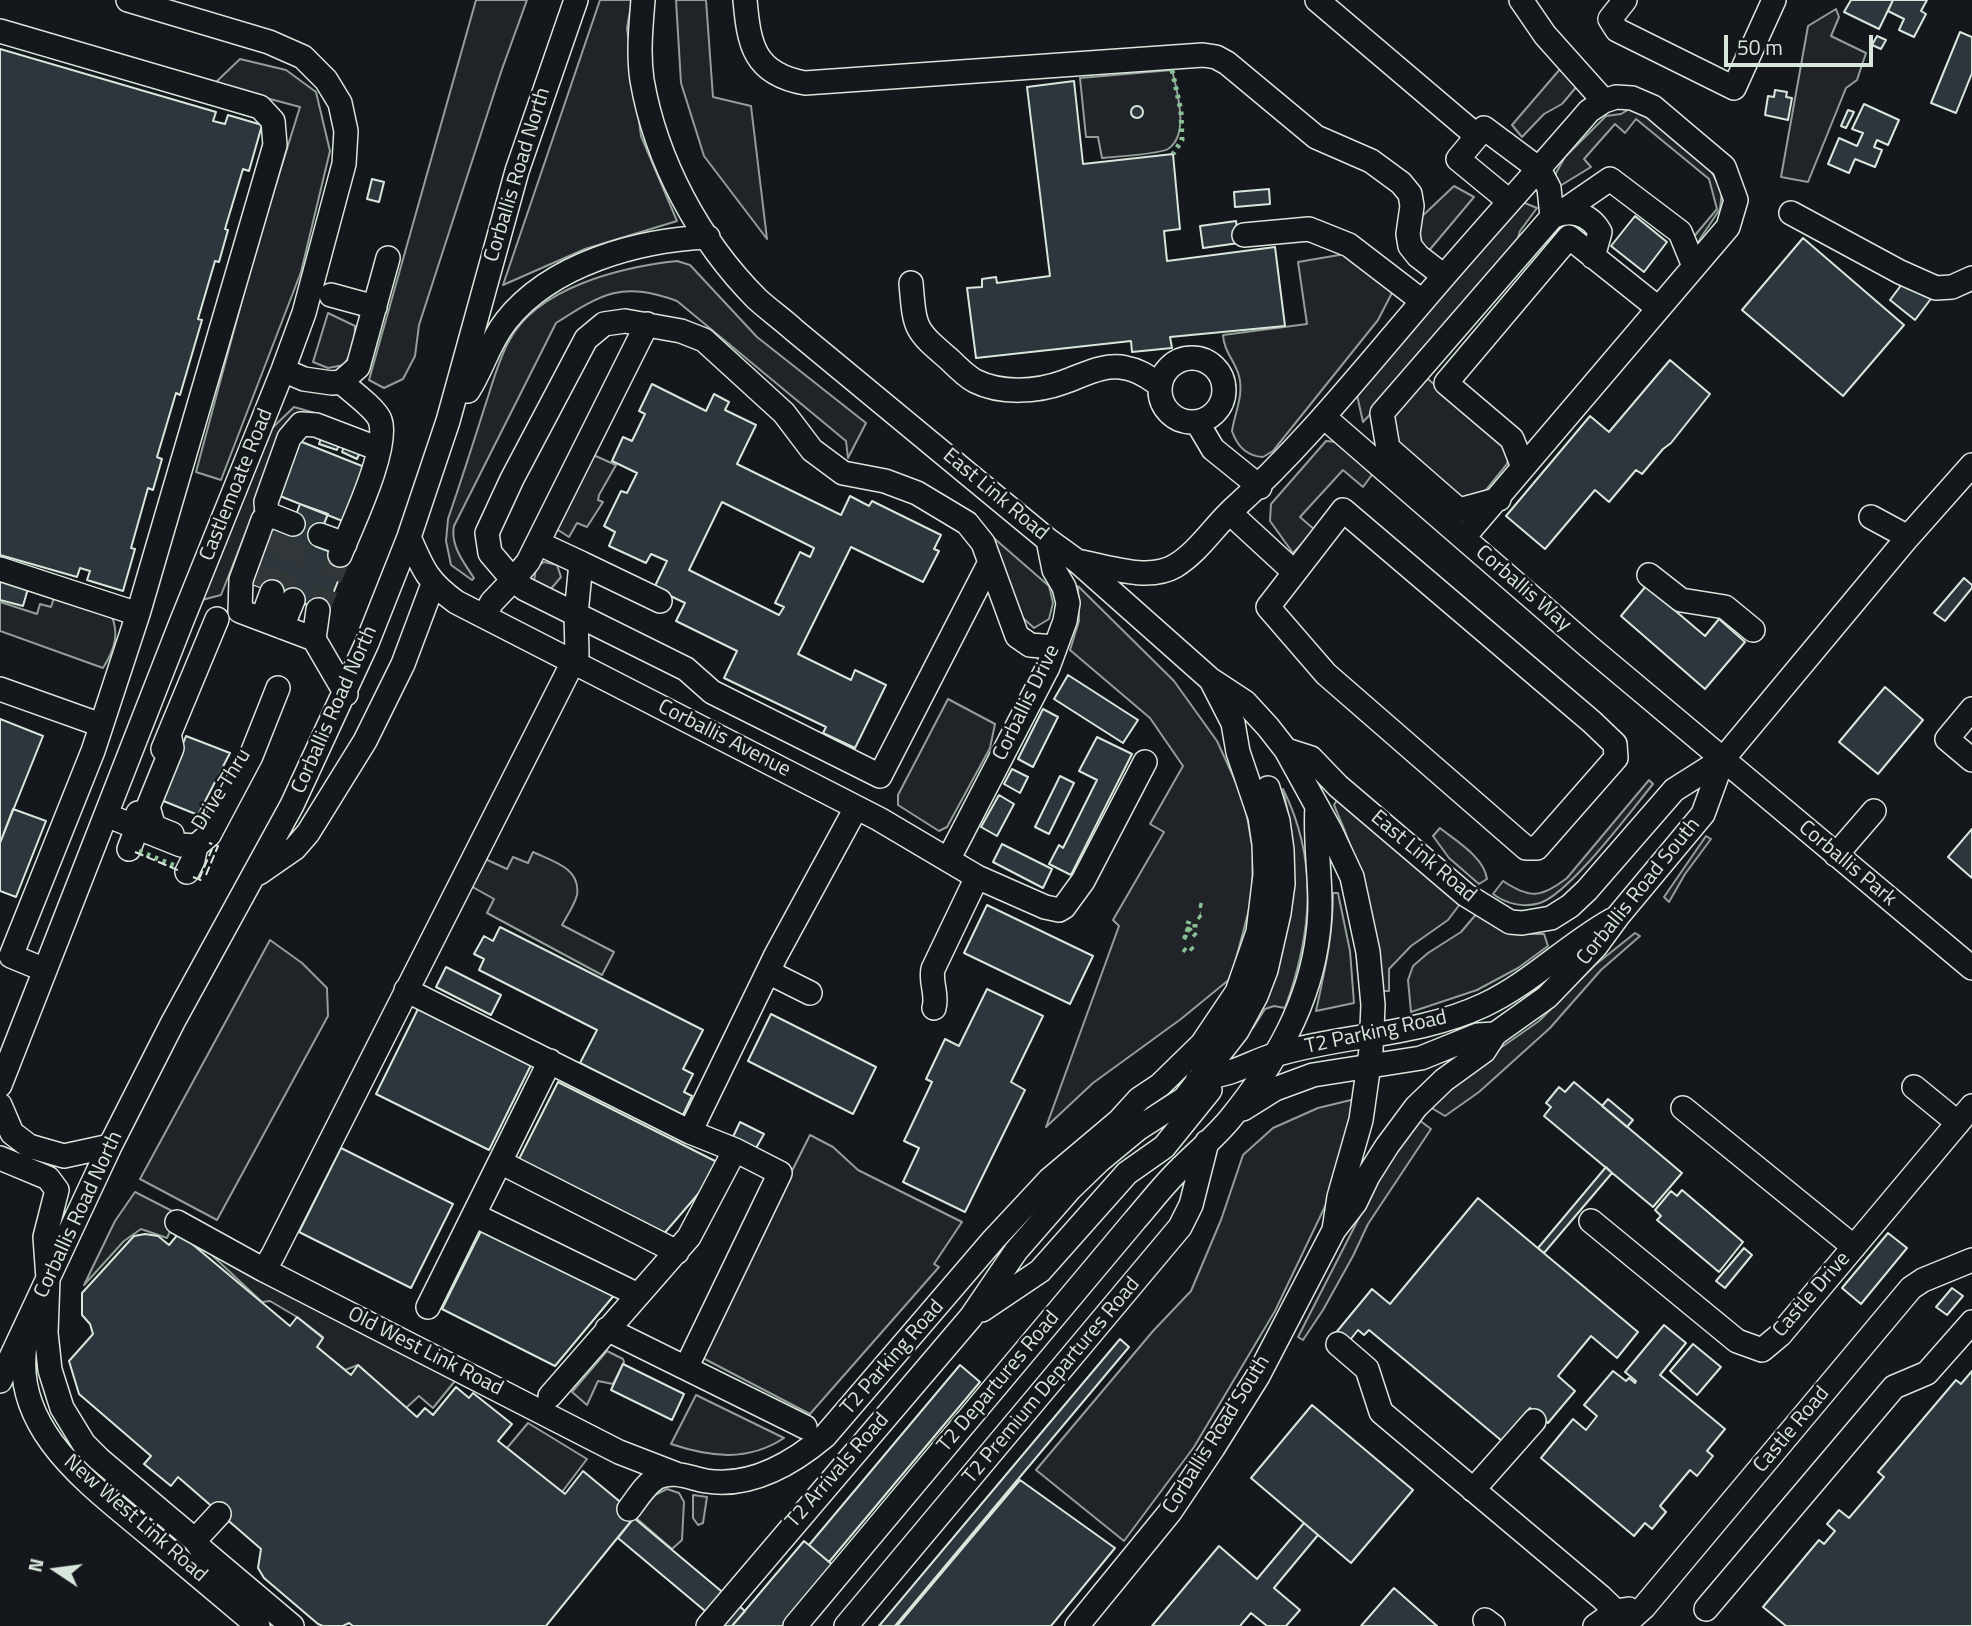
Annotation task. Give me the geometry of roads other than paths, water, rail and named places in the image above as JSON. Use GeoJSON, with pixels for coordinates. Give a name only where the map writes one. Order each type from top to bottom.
{"type":"FeatureCollection","features":[{"type":"Feature","properties":{"kind":"street","name":"Castlemoate Road"},"geometry":{"type":"LineString","coordinates":[[0,1085],[171,647],[283,370],[304,313],[344,164],[346,131],[340,103],[326,80],[303,57],[270,42],[128,0]]}},
{"type":"Feature","properties":{"kind":"street","name":"Corballis Road North"},"geometry":{"type":"LineString","coordinates":[[0,1381],[110,1146],[173,1022],[292,805],[346,694],[409,537],[448,421],[513,184],[576,0]]}},
{"type":"Feature","properties":{"kind":"street","name":"East Link Road"},"geometry":{"type":"LineString","coordinates":[[643,0],[639,37],[642,79],[653,127],[693,218],[757,299],[1048,540],[1077,561],[1210,679],[1245,702],[1286,750],[1352,877],[1360,909],[1372,990],[1371,1036]]}},
{"type":"Feature","properties":{"kind":"street"},"geometry":{"type":"LineString","coordinates":[[745,0],[748,35],[761,61],[783,79],[804,83],[1203,55],[1216,57],[1227,63],[1316,137],[1371,161],[1401,183],[1409,194],[1412,206],[1408,234],[1410,246],[1418,256],[1444,276]]}},
{"type":"Feature","properties":{"kind":"street"},"geometry":{"type":"LineString","coordinates":[[1317,0],[1480,132],[1539,169],[1549,188],[1557,215]]}},
{"type":"Feature","properties":{"kind":"street"},"geometry":{"type":"LineString","coordinates":[[1521,0],[1527,5],[1545,35],[1604,101]]}},
{"type":"Feature","properties":{"kind":"street"},"geometry":{"type":"LineString","coordinates":[[1625,0],[1610,19],[1617,30],[1734,88],[1766,3]]}},
{"type":"Feature","properties":{"kind":"street"},"geometry":{"type":"LineString","coordinates":[[0,32],[260,107],[273,121],[275,145],[138,614],[101,725],[11,956],[46,970]]}},
{"type":"Feature","properties":{"kind":"street"},"geometry":{"type":"LineString","coordinates":[[1077,561],[1137,572],[1159,572],[1175,566],[1190,554],[1260,487],[1324,417],[1589,111],[1616,97],[1632,98],[1653,107],[1724,167],[1736,200],[1728,228],[1464,537]]}},
{"type":"Feature","properties":{"kind":"street"},"geometry":{"type":"LineString","coordinates":[[1480,132],[1458,159],[1509,201]]}},
{"type":"Feature","properties":{"kind":"street"},"geometry":{"type":"LineString","coordinates":[[1499,499],[1459,510],[1388,448],[1382,412],[1557,215],[1610,179],[1681,232],[1694,266]]}},
{"type":"Feature","properties":{"kind":"street"},"geometry":{"type":"LineString","coordinates":[[1791,213],[1900,272],[1936,288],[1952,287],[1972,278]]}},
{"type":"Feature","properties":{"kind":"street"},"geometry":{"type":"LineString","coordinates":[[1557,215],[1579,214],[1595,223],[1600,232],[1593,257]]}},
{"type":"Feature","properties":{"kind":"street"},"geometry":{"type":"LineString","coordinates":[[1244,235],[1309,229],[1349,245],[1422,301]]}},
{"type":"Feature","properties":{"kind":"street"},"geometry":{"type":"LineString","coordinates":[[448,421],[475,380],[491,344],[506,321],[543,286],[556,277],[598,259],[662,242],[708,237]]}},
{"type":"Feature","properties":{"kind":"street"},"geometry":{"type":"LineString","coordinates":[[1523,467],[1512,439],[1446,383],[1569,237],[1658,308]]}},
{"type":"Feature","properties":{"kind":"street"},"geometry":{"type":"LineString","coordinates":[[283,370],[304,379],[332,383],[341,382],[358,367],[388,258]]}},
{"type":"Feature","properties":{"kind":"street"},"geometry":{"type":"LineString","coordinates":[[911,283],[914,320],[922,335],[972,380],[993,388],[1021,390],[1045,387],[1086,372],[1114,367],[1136,371],[1160,385]]}},
{"type":"Feature","properties":{"kind":"street"},"geometry":{"type":"LineString","coordinates":[[331,295],[375,307]]}},
{"type":"Feature","properties":{"kind":"street"},"geometry":{"type":"LineString","coordinates":[[990,562],[880,776],[712,692],[687,669],[524,589],[490,554],[487,533],[586,339],[604,324],[625,321],[647,324],[681,331],[704,340],[784,412],[812,450],[843,472],[885,481],[917,492],[967,523],[983,543],[990,562],[1017,636],[1030,645],[1054,647]]}},
{"type":"Feature","properties":{"kind":"street"},"geometry":{"type":"LineString","coordinates":[[484,616],[492,602],[528,562],[647,324]]}},
{"type":"Feature","properties":{"kind":"street"},"geometry":{"type":"LineString","coordinates":[[1200,359],[1217,371],[1224,391],[1222,402],[1208,418],[1187,422],[1169,414],[1163,405],[1160,385],[1169,367],[1178,361],[1200,359]]}},
{"type":"Feature","properties":{"kind":"street"},"geometry":{"type":"LineString","coordinates":[[330,545],[375,468],[383,432],[379,417],[341,382]]}},
{"type":"Feature","properties":{"kind":"street","name":"Corballis Way"},"geometry":{"type":"LineString","coordinates":[[1324,417],[1464,537],[1564,612],[1723,759]]}},
{"type":"Feature","properties":{"kind":"street"},"geometry":{"type":"LineString","coordinates":[[1198,422],[1213,449],[1260,487]]}},
{"type":"Feature","properties":{"kind":"street"},"geometry":{"type":"LineString","coordinates":[[346,694],[273,623],[241,580],[263,520],[280,524],[267,514],[265,502],[289,438],[301,424],[316,425],[379,449]]}},
{"type":"Feature","properties":{"kind":"street","name":"Corballis Road South"},"geometry":{"type":"LineString","coordinates":[[1077,1626],[1170,1512],[1213,1448],[1258,1376],[1334,1230],[1355,1203],[1368,1175],[1387,1146],[1416,1107],[1444,1080],[1484,1051],[1495,1034],[1547,997],[1576,969],[1703,814],[1723,759],[1908,537],[1972,465]]}},
{"type":"Feature","properties":{"kind":"street"},"geometry":{"type":"LineString","coordinates":[[1343,510],[1592,722],[1615,744],[1616,758],[1537,848],[1526,848],[1326,674],[1268,607],[1293,571],[1343,510]]}},
{"type":"Feature","properties":{"kind":"street"},"geometry":{"type":"LineString","coordinates":[[1230,513],[1293,571]]}},
{"type":"Feature","properties":{"kind":"street"},"geometry":{"type":"LineString","coordinates":[[1871,517],[1908,537]]}},
{"type":"Feature","properties":{"kind":"street","name":"Corballis Avenue"},"geometry":{"type":"LineString","coordinates":[[409,537],[423,570],[433,584],[456,602],[894,827],[977,877],[1045,907],[1059,910],[1064,907],[1083,881],[1145,762]]}},
{"type":"Feature","properties":{"kind":"street","name":"Corballis Drive"},"geometry":{"type":"LineString","coordinates":[[948,860],[1048,667],[1065,621],[1068,603],[1064,587],[1054,570],[1048,540]]}},
{"type":"Feature","properties":{"kind":"street"},"geometry":{"type":"LineString","coordinates":[[538,542],[660,601]]}},
{"type":"Feature","properties":{"kind":"street"},"geometry":{"type":"LineString","coordinates":[[264,1270],[406,990],[508,767],[577,654],[576,614],[581,563]]}},
{"type":"Feature","properties":{"kind":"street"},"geometry":{"type":"LineString","coordinates":[[0,569],[138,614]]}},
{"type":"Feature","properties":{"kind":"street"},"geometry":{"type":"LineString","coordinates":[[1649,575],[1681,600],[1725,607],[1753,630]]}},
{"type":"Feature","properties":{"kind":"street"},"geometry":{"type":"LineString","coordinates":[[254,877],[295,848],[330,799],[392,689],[422,619],[433,584]]}},
{"type":"Feature","properties":{"kind":"street"},"geometry":{"type":"LineString","coordinates":[[273,623],[283,596]]}},
{"type":"Feature","properties":{"kind":"street"},"geometry":{"type":"LineString","coordinates":[[273,623],[283,596]]}},
{"type":"Feature","properties":{"kind":"street"},"geometry":{"type":"LineString","coordinates":[[273,623],[283,596]]}},
{"type":"Feature","properties":{"kind":"street"},"geometry":{"type":"LineString","coordinates":[[133,839],[139,806],[223,604],[273,623]]}},
{"type":"Feature","properties":{"kind":"street"},"geometry":{"type":"LineString","coordinates":[[187,608],[217,619]]}},
{"type":"Feature","properties":{"kind":"street"},"geometry":{"type":"LineString","coordinates":[[171,647],[200,659]]}},
{"type":"Feature","properties":{"kind":"street","name":"T2 Parking Road"},"geometry":{"type":"LineString","coordinates":[[672,1472],[707,1481],[730,1482],[758,1475],[802,1455],[825,1436],[1049,1180],[1119,1121],[1139,1100],[1160,1085],[1202,1044],[1237,992],[1258,932],[1265,875],[1260,817],[1238,752],[1233,723],[1210,679]]}},
{"type":"Feature","properties":{"kind":"street"},"geometry":{"type":"LineString","coordinates":[[106,816],[133,839],[195,846],[209,835],[251,755],[278,688]]}},
{"type":"Feature","properties":{"kind":"street"},"geometry":{"type":"LineString","coordinates":[[0,689],[101,725]]}},
{"type":"Feature","properties":{"kind":"street"},"geometry":{"type":"LineString","coordinates":[[1972,709],[1947,739],[1972,760]]}},
{"type":"Feature","properties":{"kind":"street","name":"T2 Arrivals Road"},"geometry":{"type":"LineString","coordinates":[[708,1626],[971,1317],[1016,1251],[1070,1189],[1139,1128],[1184,1099],[1237,1031],[1256,996],[1274,940],[1283,884],[1278,821],[1249,748],[1233,723]]}},
{"type":"Feature","properties":{"kind":"street","name":"Drive Thru"},"geometry":{"type":"LineString","coordinates":[[169,734],[172,748],[150,802],[149,816],[157,828],[189,838],[203,828],[238,759],[260,733]]}},
{"type":"Feature","properties":{"kind":"street","name":"East Link Road"},"geometry":{"type":"LineString","coordinates":[[1286,750],[1311,758],[1338,786],[1466,895],[1510,922],[1522,923],[1551,918],[1570,906],[1674,790],[1723,759]]}},
{"type":"Feature","properties":{"kind":"street","name":"Corballis Park"},"geometry":{"type":"LineString","coordinates":[[1723,759],[1972,968]]}},
{"type":"Feature","properties":{"kind":"street"},"geometry":{"type":"LineString","coordinates":[[1229,1120],[1278,1054],[1300,1005],[1316,951],[1320,901],[1315,834],[1317,806]]}},
{"type":"Feature","properties":{"kind":"street"},"geometry":{"type":"LineString","coordinates":[[690,1132],[768,972],[856,808]]}},
{"type":"Feature","properties":{"kind":"street"},"geometry":{"type":"LineString","coordinates":[[1836,856],[1874,811]]}},
{"type":"Feature","properties":{"kind":"street"},"geometry":{"type":"LineString","coordinates":[[187,872],[193,860],[195,846]]}},
{"type":"Feature","properties":{"kind":"street"},"geometry":{"type":"LineString","coordinates":[[934,1008],[936,995],[931,979],[933,969],[977,877]]}},
{"type":"Feature","properties":{"kind":"street","name":"T2 Parking Road"},"geometry":{"type":"LineString","coordinates":[[1119,1121],[1168,1093],[1201,1079],[1232,1072],[1278,1054],[1414,1029],[1484,1005],[1515,988],[1583,936],[1618,916]]}},
{"type":"Feature","properties":{"kind":"street"},"geometry":{"type":"LineString","coordinates":[[768,972],[810,993]]}},
{"type":"Feature","properties":{"kind":"street"},"geometry":{"type":"LineString","coordinates":[[406,990],[690,1132],[727,1146],[780,1173],[686,1368]]}},
{"type":"Feature","properties":{"kind":"street"},"geometry":{"type":"LineString","coordinates":[[1207,1142],[1229,1120],[1253,1102],[1297,1080],[1421,1058],[1478,1035],[1495,1034]]}},
{"type":"Feature","properties":{"kind":"street","name":"Corballis Road South"},"geometry":{"type":"LineString","coordinates":[[1334,1230],[1339,1197],[1361,1120],[1370,1065],[1371,1036]]}},
{"type":"Feature","properties":{"kind":"street"},"geometry":{"type":"LineString","coordinates":[[428,1307],[550,1061]]}},
{"type":"Feature","properties":{"kind":"street","name":"T2 Arrivals Road"},"geometry":{"type":"LineString","coordinates":[[971,1317],[1040,1271],[1128,1173],[1164,1147],[1209,1092],[1232,1072]]}},
{"type":"Feature","properties":{"kind":"street"},"geometry":{"type":"LineString","coordinates":[[1911,1091],[1961,1120]]}},
{"type":"Feature","properties":{"kind":"street"},"geometry":{"type":"LineString","coordinates":[[0,1105],[12,1133],[29,1146],[64,1156],[110,1146]]}},
{"type":"Feature","properties":{"kind":"street"},"geometry":{"type":"LineString","coordinates":[[1683,1108],[1854,1247]]}},
{"type":"Feature","properties":{"kind":"street","name":"Castle Drive"},"geometry":{"type":"LineString","coordinates":[[1591,1221],[1737,1341],[1762,1350],[1780,1335],[1961,1120]]}},
{"type":"Feature","properties":{"kind":"street","name":"T2 Departures Road"},"geometry":{"type":"LineString","coordinates":[[795,1626],[1135,1220],[1178,1170],[1207,1142]]}},
{"type":"Feature","properties":{"kind":"street","name":"T2 Premium Departures Road"},"geometry":{"type":"LineString","coordinates":[[846,1626],[1180,1227],[1191,1205],[1207,1142]]}},
{"type":"Feature","properties":{"kind":"street"},"geometry":{"type":"LineString","coordinates":[[550,1396],[689,1237],[727,1146]]}},
{"type":"Feature","properties":{"kind":"street"},"geometry":{"type":"LineString","coordinates":[[0,1158],[48,1178],[57,1190],[46,1237],[46,1333],[55,1390],[72,1427],[99,1459],[292,1626]]}},
{"type":"Feature","properties":{"kind":"street"},"geometry":{"type":"LineString","coordinates":[[500,1162],[677,1252]]}},
{"type":"Feature","properties":{"kind":"street"},"geometry":{"type":"LineString","coordinates":[[474,1215],[638,1295]]}},
{"type":"Feature","properties":{"kind":"street","name":"Old West Link Road"},"geometry":{"type":"LineString","coordinates":[[177,1222],[264,1270],[619,1452],[672,1472]]}},
{"type":"Feature","properties":{"kind":"street","name":"Castle Road"},"geometry":{"type":"LineString","coordinates":[[1595,1626],[1627,1616],[1911,1288],[1923,1280],[1972,1260]]}},
{"type":"Feature","properties":{"kind":"street","name":"New West Link Road"},"geometry":{"type":"LineString","coordinates":[[32,1317],[22,1360],[24,1380],[37,1420],[52,1443],[81,1477],[258,1626]]}},
{"type":"Feature","properties":{"kind":"street"},"geometry":{"type":"LineString","coordinates":[[1706,1609],[1894,1387],[1927,1373],[1972,1322]]}},
{"type":"Feature","properties":{"kind":"street"},"geometry":{"type":"LineString","coordinates":[[607,1329],[805,1427]]}},
{"type":"Feature","properties":{"kind":"street"},"geometry":{"type":"LineString","coordinates":[[1338,1344],[1367,1369],[1381,1412],[1627,1616]]}},
{"type":"Feature","properties":{"kind":"street"},"geometry":{"type":"LineString","coordinates":[[1473,1490],[1534,1422]]}},
{"type":"Feature","properties":{"kind":"street"},"geometry":{"type":"LineString","coordinates":[[624,1505],[652,1481],[672,1472]]}},
{"type":"Feature","properties":{"kind":"street"},"geometry":{"type":"LineString","coordinates":[[195,1540],[219,1514]]}},
{"type":"Feature","properties":{"kind":"tunnel"},"geometry":{"type":"LineString","coordinates":[[260,587],[281,532]]}},
{"type":"Feature","properties":{"kind":"tunnel"},"geometry":{"type":"LineString","coordinates":[[280,595],[301,541],[317,534]]}},
{"type":"Feature","properties":{"kind":"tunnel"},"geometry":{"type":"LineString","coordinates":[[318,610],[340,555]]}}]}
